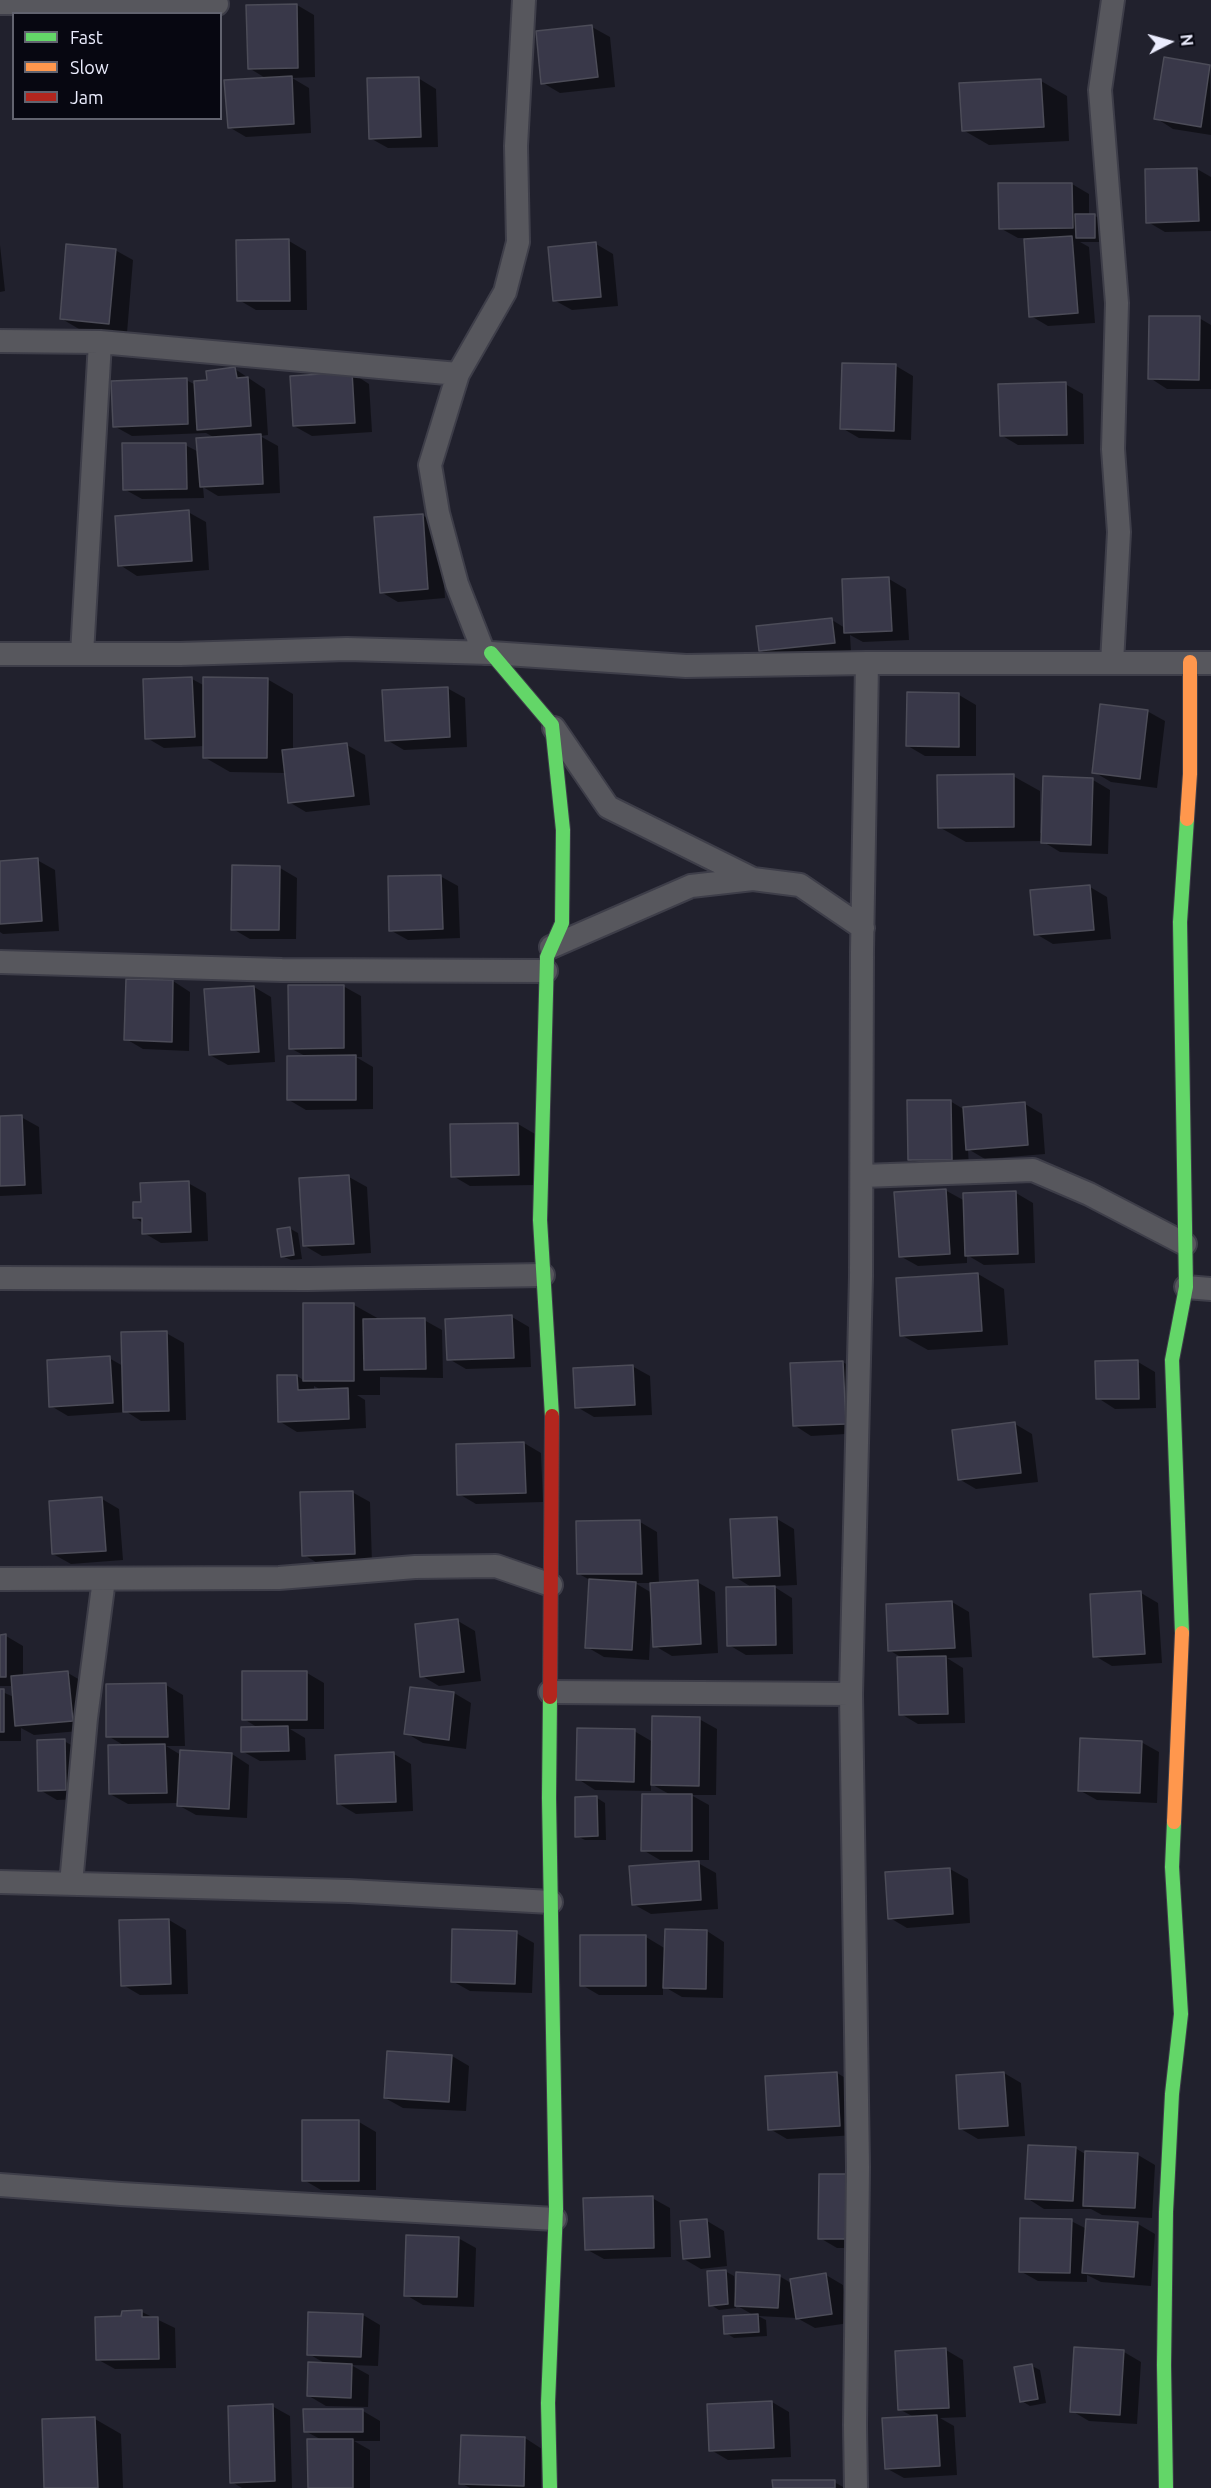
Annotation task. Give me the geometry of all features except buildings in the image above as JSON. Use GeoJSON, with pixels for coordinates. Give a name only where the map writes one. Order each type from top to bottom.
{"type":"FeatureCollection","features":[{"type":"Feature","properties":{"kind":"street"},"geometry":{"type":"LineString","coordinates":[[524,0],[516,146],[518,242],[506,292],[458,374],[430,465],[438,513],[457,584],[488,653],[552,724],[608,807],[753,879]]}},
{"type":"Feature","properties":{"kind":"street"},"geometry":{"type":"LineString","coordinates":[[1112,663],[1119,532],[1113,449],[1117,303],[1100,90],[1113,0]]}},
{"type":"Feature","properties":{"kind":"street"},"geometry":{"type":"LineString","coordinates":[[0,3],[217,4]]}},
{"type":"Feature","properties":{"kind":"street"},"geometry":{"type":"LineString","coordinates":[[0,341],[100,342],[458,374]]}},
{"type":"Feature","properties":{"kind":"street"},"geometry":{"type":"LineString","coordinates":[[82,654],[100,342]]}},
{"type":"Feature","properties":{"kind":"street"},"geometry":{"type":"LineString","coordinates":[[0,654],[180,654],[347,649],[488,653],[686,666],[1200,662],[1180,922],[1186,1287],[1172,1360],[1180,1537],[1182,1646],[1172,1867],[1181,2014],[1172,2094],[1166,2212],[1164,2365],[1166,2488]]}},
{"type":"Feature","properties":{"kind":"street"},"geometry":{"type":"LineString","coordinates":[[856,2488],[858,2167],[851,1694],[862,1176],[862,928],[867,663]]}},
{"type":"Feature","properties":{"kind":"street"},"geometry":{"type":"LineString","coordinates":[[550,2488],[548,2403],[555,2219],[550,1692],[553,1437],[540,1220],[547,957],[562,923],[563,841],[552,724]]}},
{"type":"Feature","properties":{"kind":"street"},"geometry":{"type":"LineString","coordinates":[[551,947],[691,886],[753,879],[800,885],[862,928]]}},
{"type":"Feature","properties":{"kind":"street"},"geometry":{"type":"LineString","coordinates":[[0,962],[282,969],[546,971]]}},
{"type":"Feature","properties":{"kind":"street"},"geometry":{"type":"LineString","coordinates":[[862,1176],[1033,1170],[1089,1194],[1185,1244]]}},
{"type":"Feature","properties":{"kind":"street"},"geometry":{"type":"LineString","coordinates":[[0,1278],[308,1279],[543,1275]]}},
{"type":"Feature","properties":{"kind":"street"},"geometry":{"type":"LineString","coordinates":[[1186,1287],[1211,1289]]}},
{"type":"Feature","properties":{"kind":"street"},"geometry":{"type":"LineString","coordinates":[[0,1579],[279,1578],[415,1567],[496,1566],[551,1585]]}},
{"type":"Feature","properties":{"kind":"street"},"geometry":{"type":"LineString","coordinates":[[71,1884],[86,1718],[104,1579]]}},
{"type":"Feature","properties":{"kind":"street"},"geometry":{"type":"LineString","coordinates":[[550,1692],[851,1694]]}},
{"type":"Feature","properties":{"kind":"street"},"geometry":{"type":"LineString","coordinates":[[0,1882],[349,1891],[551,1902]]}},
{"type":"Feature","properties":{"kind":"street"},"geometry":{"type":"LineString","coordinates":[[0,2185],[555,2219]]}},
{"type":"Feature","properties":{"kind":"traffic: fast"},"geometry":{"type":"LineString","coordinates":[[491,653],[552,725],[563,830],[562,923],[547,957],[540,1220],[552,1416]]}},
{"type":"Feature","properties":{"kind":"traffic: fast"},"geometry":{"type":"LineString","coordinates":[[1182,1633],[1172,1360],[1186,1287],[1180,922],[1187,819]]}},
{"type":"Feature","properties":{"kind":"traffic: fast"},"geometry":{"type":"LineString","coordinates":[[550,1697],[549,1798],[556,2209],[548,2403],[550,2488]]}},
{"type":"Feature","properties":{"kind":"traffic: fast"},"geometry":{"type":"LineString","coordinates":[[1166,2488],[1164,2365],[1166,2212],[1172,2094],[1181,2014],[1172,1867],[1174,1822]]}},
{"type":"Feature","properties":{"kind":"traffic: slow"},"geometry":{"type":"LineString","coordinates":[[1187,819],[1190,774],[1190,662]]}},
{"type":"Feature","properties":{"kind":"traffic: slow"},"geometry":{"type":"LineString","coordinates":[[1174,1822],[1182,1633]]}},
{"type":"Feature","properties":{"kind":"traffic: jam"},"geometry":{"type":"LineString","coordinates":[[550,1697],[552,1416]]}}]}
